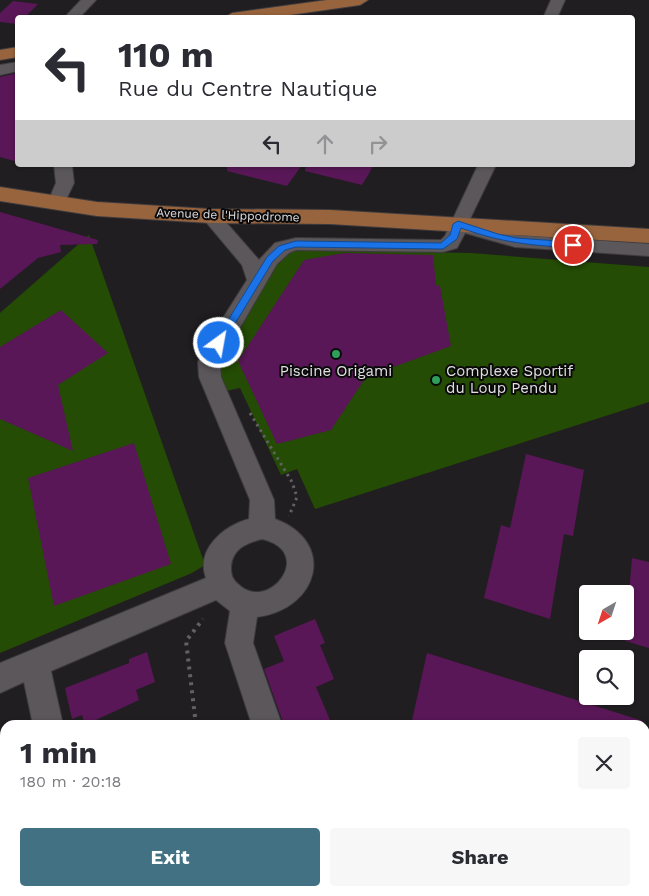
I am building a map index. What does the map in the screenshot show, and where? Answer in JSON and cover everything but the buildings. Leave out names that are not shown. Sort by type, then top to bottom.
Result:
[{"type":"main road","points":[[253,15],[360,0]]},
{"type":"main road","points":[[0,47],[15,45]]},
{"type":"main road","points":[[0,56],[15,53]]},
{"type":"main road","name":"Avenue de l'Hippodrome","points":[[0,194],[96,210],[210,216],[330,217],[456,229],[649,236]]},
{"type":"street","points":[[75,15],[89,0]]},
{"type":"street","points":[[551,15],[558,0]]},
{"type":"street","points":[[0,70],[15,67]]},
{"type":"street","points":[[56,204],[65,183],[63,167]]},
{"type":"street","points":[[272,530],[262,500],[210,377],[209,362],[215,348],[270,259],[282,248],[296,244],[443,246],[450,242],[486,167]]},
{"type":"street","points":[[210,216],[251,264],[257,281]]},
{"type":"street","name":"Avenue de l'Hippodrome","points":[[456,229],[516,241],[649,250]]},
{"type":"street","points":[[0,678],[35,663],[232,595],[261,605],[278,600],[290,590],[298,578],[300,566],[292,540],[272,530],[240,532],[227,541],[218,556],[216,569],[232,595],[239,643],[265,720]]},
{"type":"street","points":[[35,663],[47,720]]},
{"type":"path","points":[[248,409],[292,482],[297,497],[272,530]]},
{"type":"path","points":[[195,720],[186,641],[206,615],[232,595]]},
{"type":"green space","points":[[89,235],[205,565],[192,573],[0,653],[0,313]]},
{"type":"green space","name":"Complexe Sportif du Loup Pendu","points":[[294,250],[471,253],[649,267],[649,402],[315,509],[297,469],[281,475],[240,388],[226,391],[220,373],[222,359],[282,255]]},
{"type":"place","name":"Piscine Origami","points":[[336,354]]},
{"type":"place","name":"Complexe Sportif du Loup Pendu","points":[[436,380]]},
{"type":"route","points":[[219,343],[270,259],[282,248],[296,244],[443,246],[454,237],[458,224],[496,237],[516,241],[573,245]]}]
